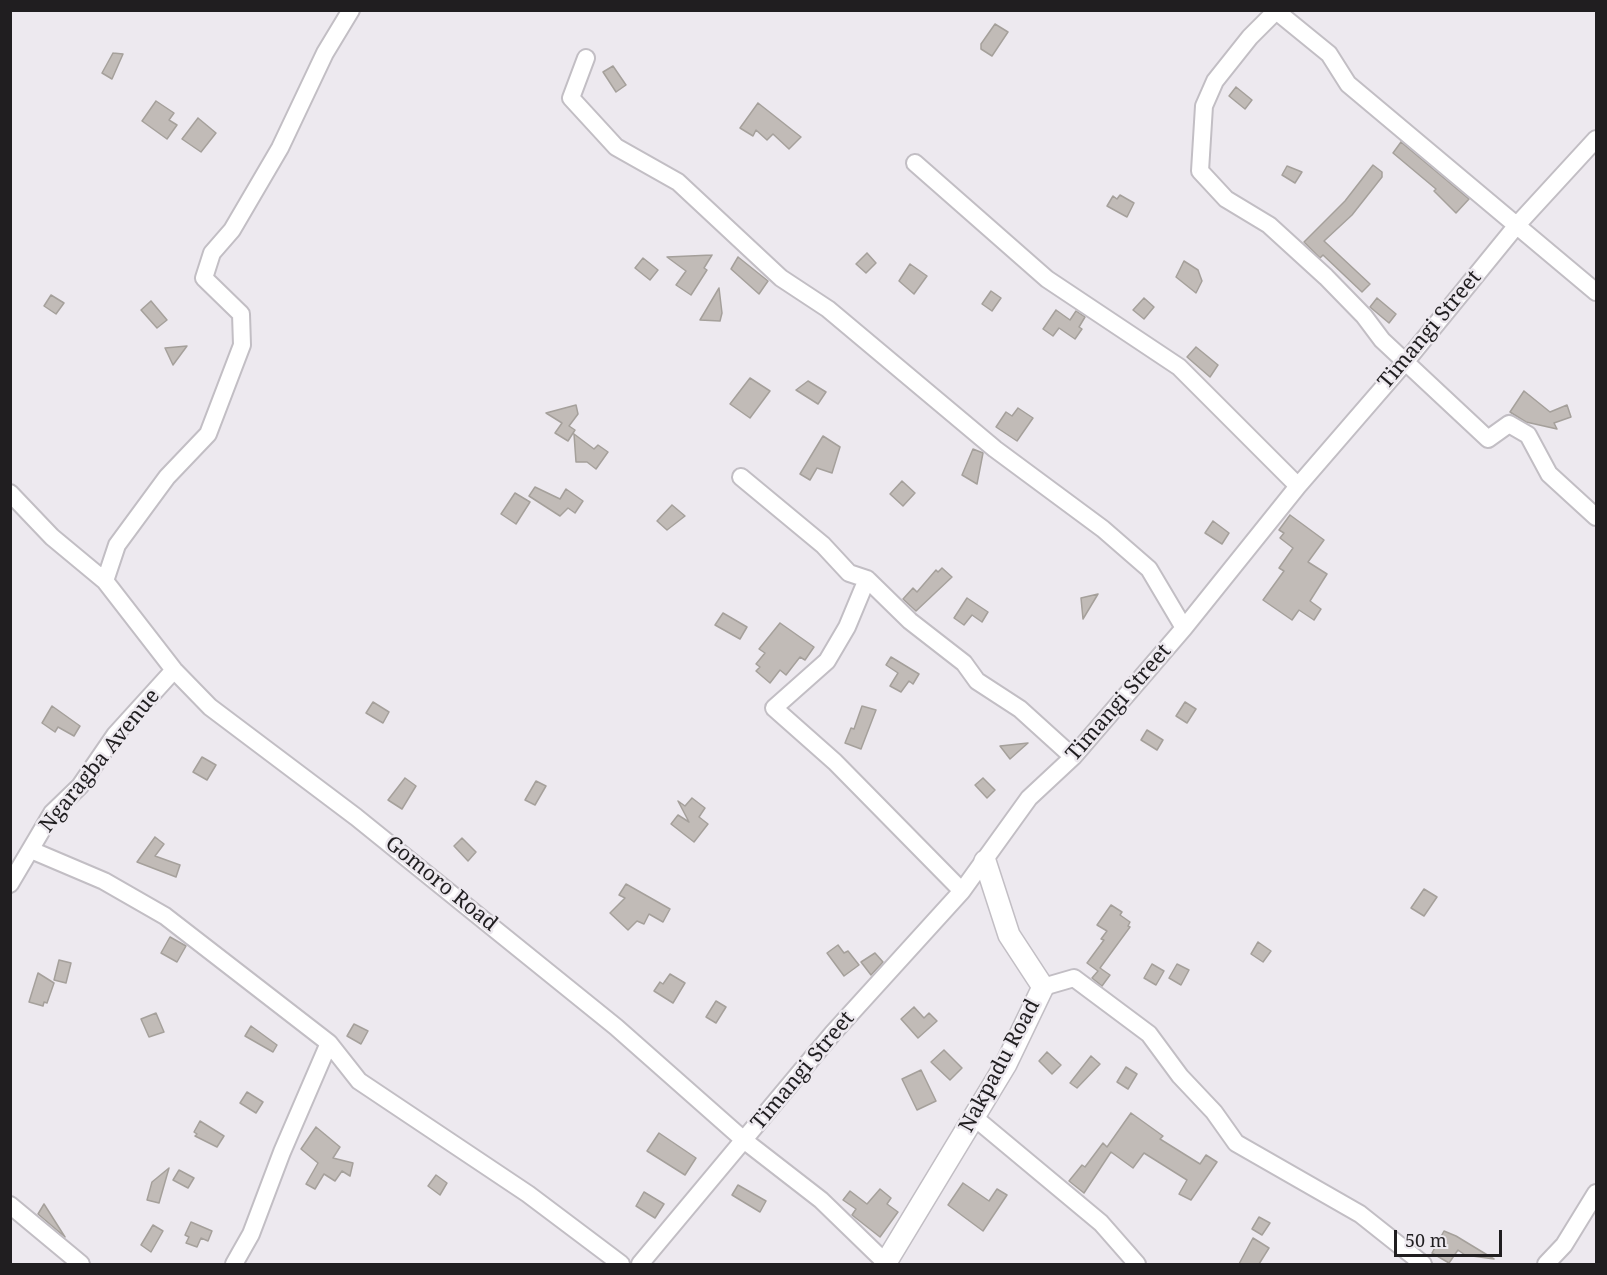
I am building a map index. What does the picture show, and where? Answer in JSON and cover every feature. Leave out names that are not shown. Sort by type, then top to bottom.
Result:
[{"type":"street","points":[[105,581],[117,544],[167,477],[208,434],[242,345],[241,314],[204,278],[212,253],[232,230],[280,148],[325,53],[351,10]]},
{"type":"street","points":[[1596,292],[1348,84],[1329,54],[1276,11],[1250,37],[1215,81],[1204,106],[1200,171],[1226,199],[1269,225],[1326,277],[1364,316],[1382,340],[1407,360],[1488,439],[1509,424],[1528,435],[1549,474],[1596,517]]},
{"type":"street","points":[[586,58],[571,98],[616,147],[678,182],[781,278],[828,309],[994,449],[1111,536],[1149,569],[1184,628]]},
{"type":"street","name":"Timangi Street","points":[[640,1264],[833,1033],[962,891],[986,861],[1024,804],[1073,757],[1184,628],[1298,486],[1407,360],[1517,225],[1596,139]]},
{"type":"street","points":[[915,163],[1047,279],[1179,367],[1298,486]]},
{"type":"street","points":[[741,477],[823,545],[849,573],[867,579],[910,621],[964,663],[977,681],[1020,709],[1073,757]]},
{"type":"street","name":"Gomoro Road","points":[[10,493],[52,537],[105,581],[174,670],[210,707],[365,824],[616,1027],[745,1141],[821,1200],[886,1264]]},
{"type":"street","points":[[867,579],[847,627],[827,661],[774,708],[836,762],[962,891]]},
{"type":"street","name":"Ngaragba Avenue","points":[[10,884],[52,813],[80,786],[115,735],[174,670]]},
{"type":"street","points":[[31,850],[104,881],[165,916],[329,1043],[359,1081],[528,1194],[621,1264]]},
{"type":"street","name":"Nakpadu Road","points":[[886,1264],[1006,1064],[1043,987],[1009,935],[986,861]]},
{"type":"street","points":[[1043,987],[1074,978],[1149,1034],[1180,1076],[1214,1112],[1236,1143],[1360,1214],[1423,1264]]},
{"type":"street","points":[[234,1264],[251,1234],[282,1152],[329,1043]]},
{"type":"street","points":[[975,1118],[1101,1223],[1137,1264]]},
{"type":"street","points":[[1546,1264],[1564,1245],[1596,1193]]},
{"type":"street","points":[[10,1205],[81,1264]]},
{"type":"building","points":[[995,24],[1008,32],[992,56],[981,49],[981,44]]},
{"type":"building","points":[[113,53],[123,54],[112,79],[102,73]]},
{"type":"building","points":[[613,66],[626,85],[616,92],[603,72]]},
{"type":"building","points":[[1236,87],[1252,100],[1245,109],[1229,96]]},
{"type":"building","points":[[156,101],[174,113],[169,120],[177,125],[167,139],[142,121]]},
{"type":"building","points":[[758,103],[801,137],[789,149],[773,134],[767,140],[756,130],[753,136],[740,128]]},
{"type":"building","points":[[198,118],[216,133],[201,152],[182,139]]},
{"type":"building","points":[[1401,142],[1469,199],[1456,213],[1434,191],[1436,189],[1393,153]]},
{"type":"building","points":[[1373,165],[1382,172],[1382,177],[1352,215],[1324,241],[1370,284],[1362,292],[1323,255],[1320,258],[1304,242],[1345,201]]},
{"type":"building","points":[[1287,166],[1302,172],[1295,183],[1282,175]]},
{"type":"building","points":[[1120,195],[1134,203],[1127,217],[1107,206],[1113,196],[1117,199]]},
{"type":"building","points":[[867,253],[876,263],[866,273],[856,264]]},
{"type":"building","points":[[712,255],[704,268],[707,270],[691,295],[676,285],[686,271],[667,257]]},
{"type":"building","points":[[738,257],[768,281],[759,294],[731,269]]},
{"type":"building","points":[[643,258],[658,270],[650,280],[635,268]]},
{"type":"building","points":[[1184,261],[1198,270],[1202,281],[1196,293],[1176,277]]},
{"type":"building","points":[[910,264],[927,276],[914,294],[899,281]]},
{"type":"building","points":[[719,288],[722,313],[720,321],[700,320]]},
{"type":"building","points":[[991,291],[1001,298],[992,311],[982,304]]},
{"type":"building","points":[[51,295],[64,303],[56,314],[44,306]]},
{"type":"building","points":[[1144,298],[1154,307],[1144,319],[1133,310]]},
{"type":"building","points":[[1377,298],[1396,314],[1389,323],[1370,307]]},
{"type":"building","points":[[151,301],[167,320],[157,328],[141,310]]},
{"type":"building","points":[[1056,310],[1070,320],[1076,311],[1085,317],[1079,327],[1082,329],[1075,339],[1059,328],[1053,336],[1043,329]]},
{"type":"building","points":[[187,346],[173,365],[165,348]]},
{"type":"building","points":[[1196,347],[1218,365],[1210,377],[1187,357]]},
{"type":"building","points":[[750,378],[770,391],[750,418],[730,404]]},
{"type":"building","points":[[808,381],[826,392],[818,404],[796,390]]},
{"type":"building","points":[[1524,391],[1550,412],[1567,405],[1571,417],[1554,423],[1557,429],[1526,422],[1510,412]]},
{"type":"building","points":[[576,405],[578,414],[569,426],[575,430],[568,441],[555,433],[562,423],[546,413]]},
{"type":"building","points":[[1018,408],[1033,418],[1017,441],[996,427],[1006,412],[1012,416]]},
{"type":"building","points":[[574,434],[594,449],[598,445],[608,452],[596,469],[587,462],[576,462]]},
{"type":"building","points":[[823,436],[840,447],[832,473],[817,468],[810,480],[800,474]]},
{"type":"building","points":[[973,449],[983,453],[977,484],[962,475]]},
{"type":"building","points":[[902,481],[915,493],[903,506],[890,494]]},
{"type":"building","points":[[535,487],[560,499],[566,489],[583,501],[575,513],[568,508],[560,516],[529,496]]},
{"type":"building","points":[[515,493],[530,502],[516,524],[501,514]]},
{"type":"building","points":[[672,505],[685,516],[667,530],[657,521]]},
{"type":"building","points":[[1290,515],[1324,540],[1308,562],[1327,574],[1310,601],[1321,609],[1314,620],[1299,610],[1292,620],[1263,600],[1284,571],[1279,568],[1293,548],[1280,538],[1284,533],[1279,530]]},
{"type":"building","points":[[1213,521],[1229,533],[1222,544],[1205,533]]},
{"type":"building","points":[[942,568],[952,577],[916,611],[903,599],[913,588],[917,592],[936,570],[938,572]]},
{"type":"building","points":[[1098,594],[1083,619],[1081,598]]},
{"type":"building","points":[[967,598],[988,612],[982,622],[972,615],[964,625],[954,618]]},
{"type":"building","points":[[723,613],[747,627],[740,639],[715,625]]},
{"type":"building","points":[[780,623],[814,647],[805,660],[800,657],[786,675],[780,670],[770,683],[756,671],[760,667],[756,664],[765,653],[759,649]]},
{"type":"building","points":[[891,657],[919,674],[913,684],[909,681],[901,692],[890,686],[898,673],[886,665]]},
{"type":"building","points":[[373,702],[389,712],[383,723],[366,713]]},
{"type":"building","points":[[1185,702],[1196,709],[1187,723],[1176,716]]},
{"type":"building","points":[[52,706],[80,726],[74,736],[58,727],[55,732],[42,723]]},
{"type":"building","points":[[862,706],[876,710],[861,749],[845,743],[851,728],[854,729]]},
{"type":"building","points":[[1147,730],[1163,740],[1157,750],[1141,740]]},
{"type":"building","points":[[1028,743],[1010,759],[1000,746]]},
{"type":"building","points":[[202,757],[216,765],[207,780],[193,772]]},
{"type":"building","points":[[405,778],[416,786],[402,809],[388,800]]},
{"type":"building","points":[[983,778],[995,790],[987,798],[975,785]]},
{"type":"building","points":[[536,781],[546,786],[535,805],[525,800]]},
{"type":"building","points":[[692,798],[705,808],[699,817],[708,824],[694,842],[671,824],[678,815],[689,822],[678,801],[685,806]]},
{"type":"building","points":[[155,837],[164,844],[155,856],[180,865],[176,877],[137,862]]},
{"type":"building","points":[[462,838],[476,852],[468,861],[454,846]]},
{"type":"building","points":[[626,884],[670,909],[663,922],[649,914],[644,924],[637,921],[628,930],[610,913],[625,898],[619,895]]},
{"type":"building","points":[[1424,889],[1437,897],[1424,916],[1411,908]]},
{"type":"building","points":[[1111,905],[1122,912],[1120,915],[1130,922],[1128,926],[1130,927],[1100,968],[1110,975],[1102,986],[1092,978],[1098,971],[1087,963],[1104,940],[1101,939],[1107,931],[1097,925]]},
{"type":"building","points":[[170,937],[186,946],[177,962],[161,953]]},
{"type":"building","points":[[1258,942],[1271,951],[1263,962],[1251,954]]},
{"type":"building","points":[[838,945],[844,953],[848,951],[859,965],[844,976],[827,953]]},
{"type":"building","points":[[875,953],[883,962],[871,975],[861,962]]},
{"type":"building","points":[[59,960],[71,963],[66,983],[54,980]]},
{"type":"building","points":[[1152,964],[1164,971],[1156,985],[1144,978]]},
{"type":"building","points":[[1177,964],[1189,970],[1181,985],[1169,978]]},
{"type":"building","points":[[38,973],[54,983],[47,1003],[44,1002],[43,1006],[29,1002]]},
{"type":"building","points":[[670,974],[685,983],[673,1003],[654,991]]},
{"type":"building","points":[[716,1001],[726,1007],[716,1023],[706,1017]]},
{"type":"building","points":[[914,1007],[924,1018],[929,1013],[937,1021],[918,1038],[901,1019]]},
{"type":"building","points":[[156,1013],[164,1032],[149,1037],[141,1019]]},
{"type":"building","points":[[354,1024],[368,1031],[361,1044],[347,1036]]},
{"type":"building","points":[[251,1026],[277,1045],[273,1052],[245,1036]]},
{"type":"building","points":[[944,1050],[962,1068],[950,1080],[931,1062]]},
{"type":"building","points":[[1047,1052],[1061,1065],[1052,1074],[1039,1061]]},
{"type":"building","points":[[1091,1056],[1100,1064],[1077,1088],[1070,1083]]},
{"type":"building","points":[[1126,1067],[1137,1074],[1128,1089],[1117,1082]]},
{"type":"building","points":[[921,1070],[936,1101],[917,1110],[902,1079]]},
{"type":"building","points":[[247,1092],[263,1102],[256,1113],[240,1103]]},
{"type":"building","points":[[1131,1113],[1163,1136],[1160,1139],[1200,1164],[1206,1155],[1217,1162],[1191,1200],[1179,1194],[1187,1180],[1144,1153],[1133,1168],[1111,1152],[1084,1193],[1069,1181],[1082,1165],[1085,1167],[1103,1143],[1107,1147]]},
{"type":"building","points":[[200,1121],[224,1136],[217,1147],[195,1136],[197,1134],[194,1132]]},
{"type":"building","points":[[316,1127],[340,1147],[333,1158],[353,1163],[350,1176],[342,1171],[335,1181],[324,1174],[315,1189],[306,1184],[318,1163],[301,1149]]},
{"type":"building","points":[[659,1133],[696,1158],[685,1175],[647,1151]]},
{"type":"building","points":[[169,1168],[159,1203],[147,1200],[152,1182]]},
{"type":"building","points":[[179,1170],[194,1178],[188,1188],[173,1180]]},
{"type":"building","points":[[436,1175],[447,1183],[440,1195],[428,1186]]},
{"type":"building","points":[[963,1183],[989,1201],[997,1189],[1007,1195],[983,1231],[948,1205]]},
{"type":"building","points":[[738,1185],[766,1201],[760,1212],[732,1195]]},
{"type":"building","points":[[880,1189],[891,1198],[887,1204],[898,1212],[880,1237],[852,1215],[856,1209],[843,1200],[850,1191],[867,1204]]},
{"type":"building","points":[[644,1192],[664,1204],[655,1218],[636,1206]]},
{"type":"building","points":[[44,1204],[65,1237],[38,1214]]},
{"type":"building","points":[[1259,1217],[1270,1223],[1262,1235],[1252,1229]]},
{"type":"building","points":[[191,1222],[212,1231],[208,1241],[201,1238],[197,1247],[186,1243],[189,1237],[185,1235]]},
{"type":"building","points":[[153,1225],[163,1231],[151,1252],[141,1245]]},
{"type":"building","points":[[1444,1231],[1494,1259],[1465,1255],[1458,1250],[1449,1263],[1432,1253]]},
{"type":"building","points":[[1253,1238],[1269,1248],[1259,1264],[1239,1264]]}]
